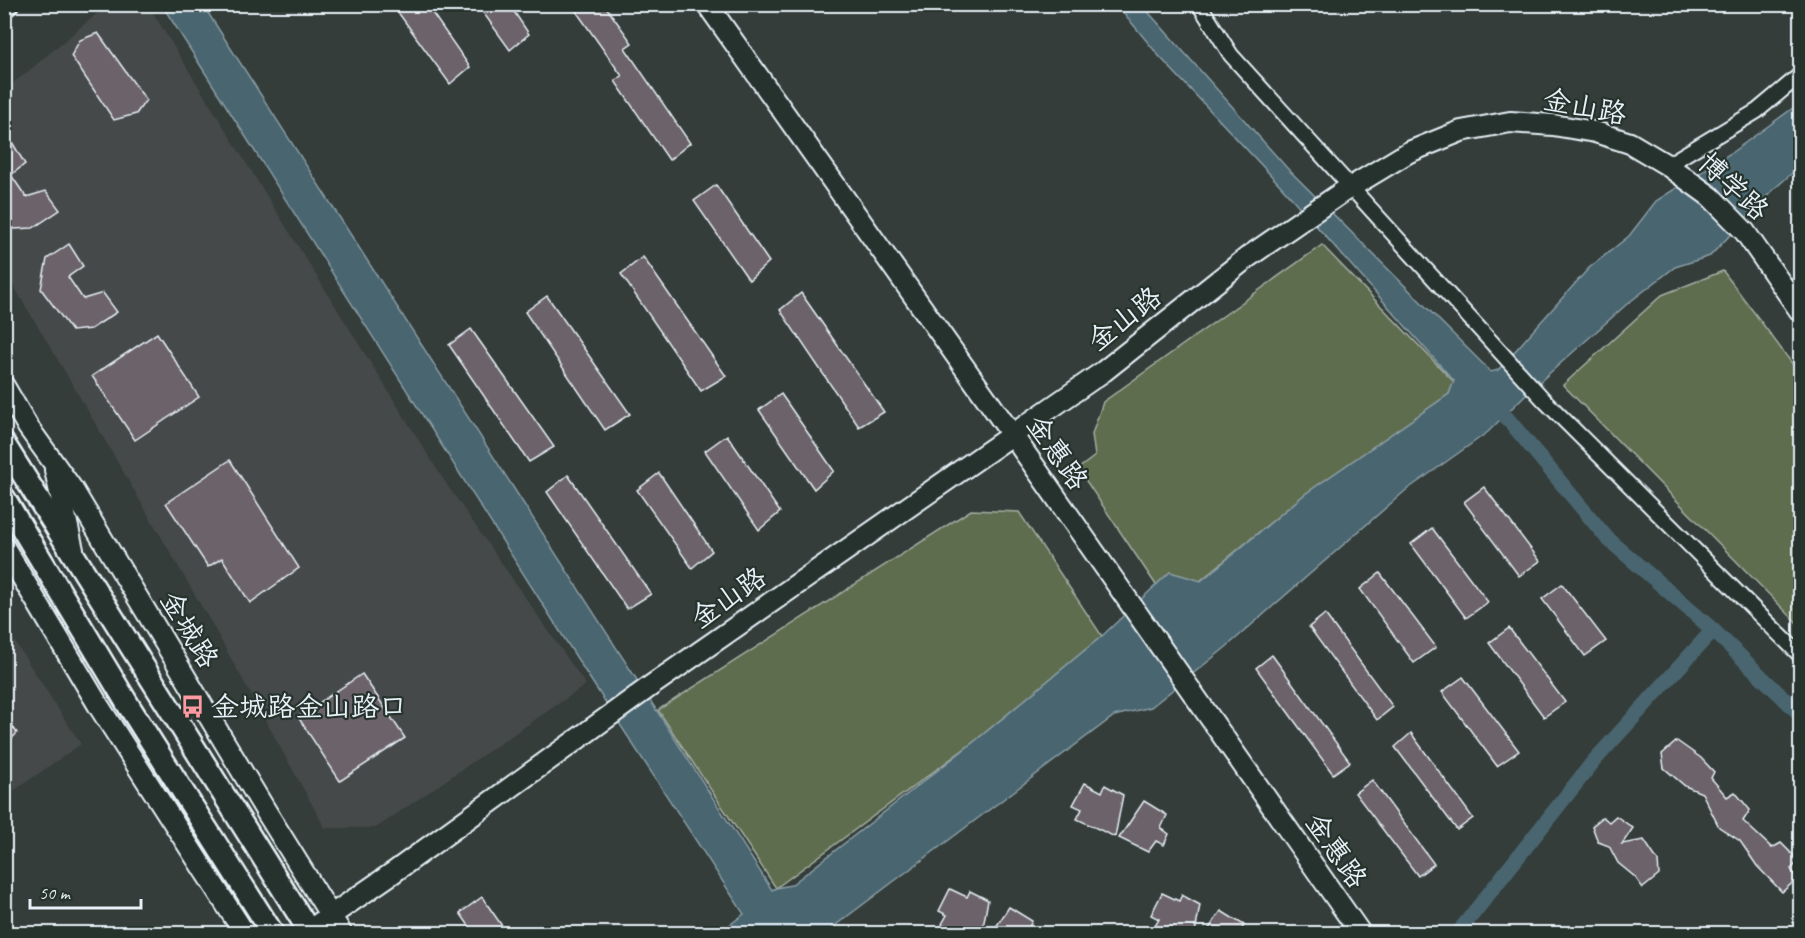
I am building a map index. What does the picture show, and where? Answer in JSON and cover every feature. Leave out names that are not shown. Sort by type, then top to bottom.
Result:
[{"type":"main road","name":"金惠路","points":[[707,4],[1361,933]]},
{"type":"main road","name":"金山路","points":[[331,915],[652,685],[1104,371],[1248,257],[1346,190],[1409,152],[1461,131],[1510,122],[1553,125],[1595,132],[1630,143],[1673,169]]},
{"type":"main road","name":"博学路","points":[[1673,169],[1711,197],[1745,232],[1800,310]]},
{"type":"main road","name":"金城路","points":[[4,386],[28,427],[74,490],[267,813],[342,933]]},
{"type":"main road","name":"金城路","points":[[4,444],[308,932]]},
{"type":"main road","points":[[54,462],[74,556]]},
{"type":"main road","points":[[4,498],[130,708],[273,933]]},
{"type":"main road","points":[[4,547],[100,708],[245,933]]},
{"type":"main road","points":[[63,596],[100,708]]},
{"type":"main road","points":[[308,932],[331,915]]},
{"type":"street","points":[[1199,4],[1231,55],[1346,190],[1491,340],[1544,400],[1800,655]]},
{"type":"street","points":[[1673,169],[1757,111],[1800,75]]},
{"type":"shaded area","points":[[107,5],[148,5],[443,479],[586,685],[376,828],[325,828],[213,626],[5,272],[5,89]]},
{"type":"shaded area","points":[[4,625],[81,744],[5,797],[4,797]]},
{"type":"green space","points":[[1322,245],[1454,382],[1449,394],[1305,494],[1200,581],[1170,572],[1156,585],[1078,469],[1095,456],[1092,434],[1103,402]]},
{"type":"green space","points":[[1723,271],[1800,374],[1800,626],[1563,385],[1662,295]]},
{"type":"green space","points":[[971,510],[1019,512],[1102,636],[975,741],[776,888],[658,710]]},
{"type":"water","points":[[162,5],[203,5],[772,890],[791,885],[975,741],[1102,636],[1170,572],[1201,581],[1305,494],[1449,394],[1454,381],[1280,185],[1159,56],[1117,5],[1142,5],[1287,168],[1491,372],[1498,370],[1589,268],[1629,236],[1656,201],[1731,153],[1800,103],[1800,166],[1773,190],[1710,256],[1675,267],[1627,304],[1525,395],[1488,432],[1405,491],[1225,648],[1151,707],[1114,716],[825,933],[719,933],[744,914],[587,674]]},
{"type":"building","points":[[392,4],[426,4],[470,67],[450,84]]},
{"type":"building","points":[[477,4],[509,4],[529,34],[510,50]]},
{"type":"building","points":[[571,4],[604,4],[632,43],[625,48],[690,143],[669,160],[615,81],[622,76]]},
{"type":"building","points":[[98,33],[146,100],[136,114],[114,120],[71,56],[80,40]]},
{"type":"building","points":[[12,142],[25,164],[11,175],[26,197],[46,191],[60,210],[33,228],[14,229],[4,216],[4,147]]},
{"type":"building","points":[[716,185],[769,262],[749,280],[694,201]]},
{"type":"building","points":[[69,244],[83,266],[68,277],[83,299],[103,293],[117,312],[91,329],[72,331],[41,289],[47,259]]},
{"type":"building","points":[[643,257],[726,376],[701,391],[621,274]]},
{"type":"building","points":[[801,293],[884,412],[859,427],[780,310]]},
{"type":"building","points":[[547,296],[630,414],[605,430],[525,312]]},
{"type":"building","points":[[471,329],[554,447],[529,462],[449,345]]},
{"type":"building","points":[[157,333],[199,397],[135,440],[92,376]]},
{"type":"building","points":[[781,394],[834,471],[814,489],[759,410]]},
{"type":"building","points":[[727,435],[780,512],[759,530],[705,451]]},
{"type":"building","points":[[230,460],[299,568],[250,603],[222,558],[208,567],[166,503]]},
{"type":"building","points":[[659,473],[712,551],[692,568],[637,490]]},
{"type":"building","points":[[568,475],[651,594],[627,609],[547,492]]},
{"type":"building","points":[[1484,487],[1540,561],[1519,576],[1464,502]]},
{"type":"building","points":[[1432,528],[1488,602],[1466,618],[1411,544]]},
{"type":"building","points":[[1380,573],[1436,647],[1414,663],[1360,589]]},
{"type":"building","points":[[1562,584],[1606,641],[1585,656],[1542,599]]},
{"type":"building","points":[[1325,614],[1393,707],[1377,720],[1309,627]]},
{"type":"building","points":[[1509,628],[1565,702],[1544,717],[1489,643]]},
{"type":"building","points":[[1272,655],[1350,762],[1333,774],[1256,668]]},
{"type":"building","points":[[362,674],[405,738],[340,781],[298,717]]},
{"type":"building","points":[[1463,677],[1519,751],[1497,766],[1442,692]]},
{"type":"building","points":[[4,714],[17,733],[4,747]]},
{"type":"building","points":[[1411,733],[1473,818],[1457,830],[1395,747]]},
{"type":"building","points":[[1677,741],[1701,758],[1714,772],[1711,778],[1727,797],[1735,792],[1750,810],[1743,821],[1772,848],[1781,843],[1799,861],[1791,869],[1797,879],[1782,892],[1757,866],[1740,841],[1719,827],[1702,793],[1685,786],[1664,768],[1662,754]]},
{"type":"building","points":[[1372,780],[1434,864],[1418,876],[1355,793]]},
{"type":"building","points":[[1085,783],[1102,792],[1105,785],[1123,795],[1115,837],[1077,819],[1082,809],[1073,805]]},
{"type":"building","points":[[1144,801],[1167,815],[1161,828],[1169,834],[1164,845],[1156,841],[1148,852],[1119,838]]},
{"type":"building","points":[[1616,816],[1633,828],[1622,844],[1644,840],[1658,861],[1659,875],[1643,888],[1635,877],[1618,863],[1609,846],[1598,842],[1592,826],[1603,817],[1609,822]]},
{"type":"building","points":[[950,889],[967,897],[970,891],[988,900],[982,933],[960,933],[942,924],[947,915],[939,911]]},
{"type":"building","points":[[1162,893],[1179,901],[1182,895],[1200,905],[1195,933],[1164,933],[1154,928],[1159,919],[1151,915]]},
{"type":"building","points":[[482,897],[507,933],[474,933],[460,913]]},
{"type":"building","points":[[1009,907],[1032,921],[1026,933],[992,933]]},
{"type":"building","points":[[1221,911],[1244,925],[1240,933],[1206,933]]},
{"type":"waterway","points":[[1492,400],[1607,538],[1713,630],[1800,714]]},
{"type":"waterway","points":[[1457,934],[1593,762],[1713,630]]},
{"type":"place","name":"金城路金山路口","points":[[193,706]]}]
